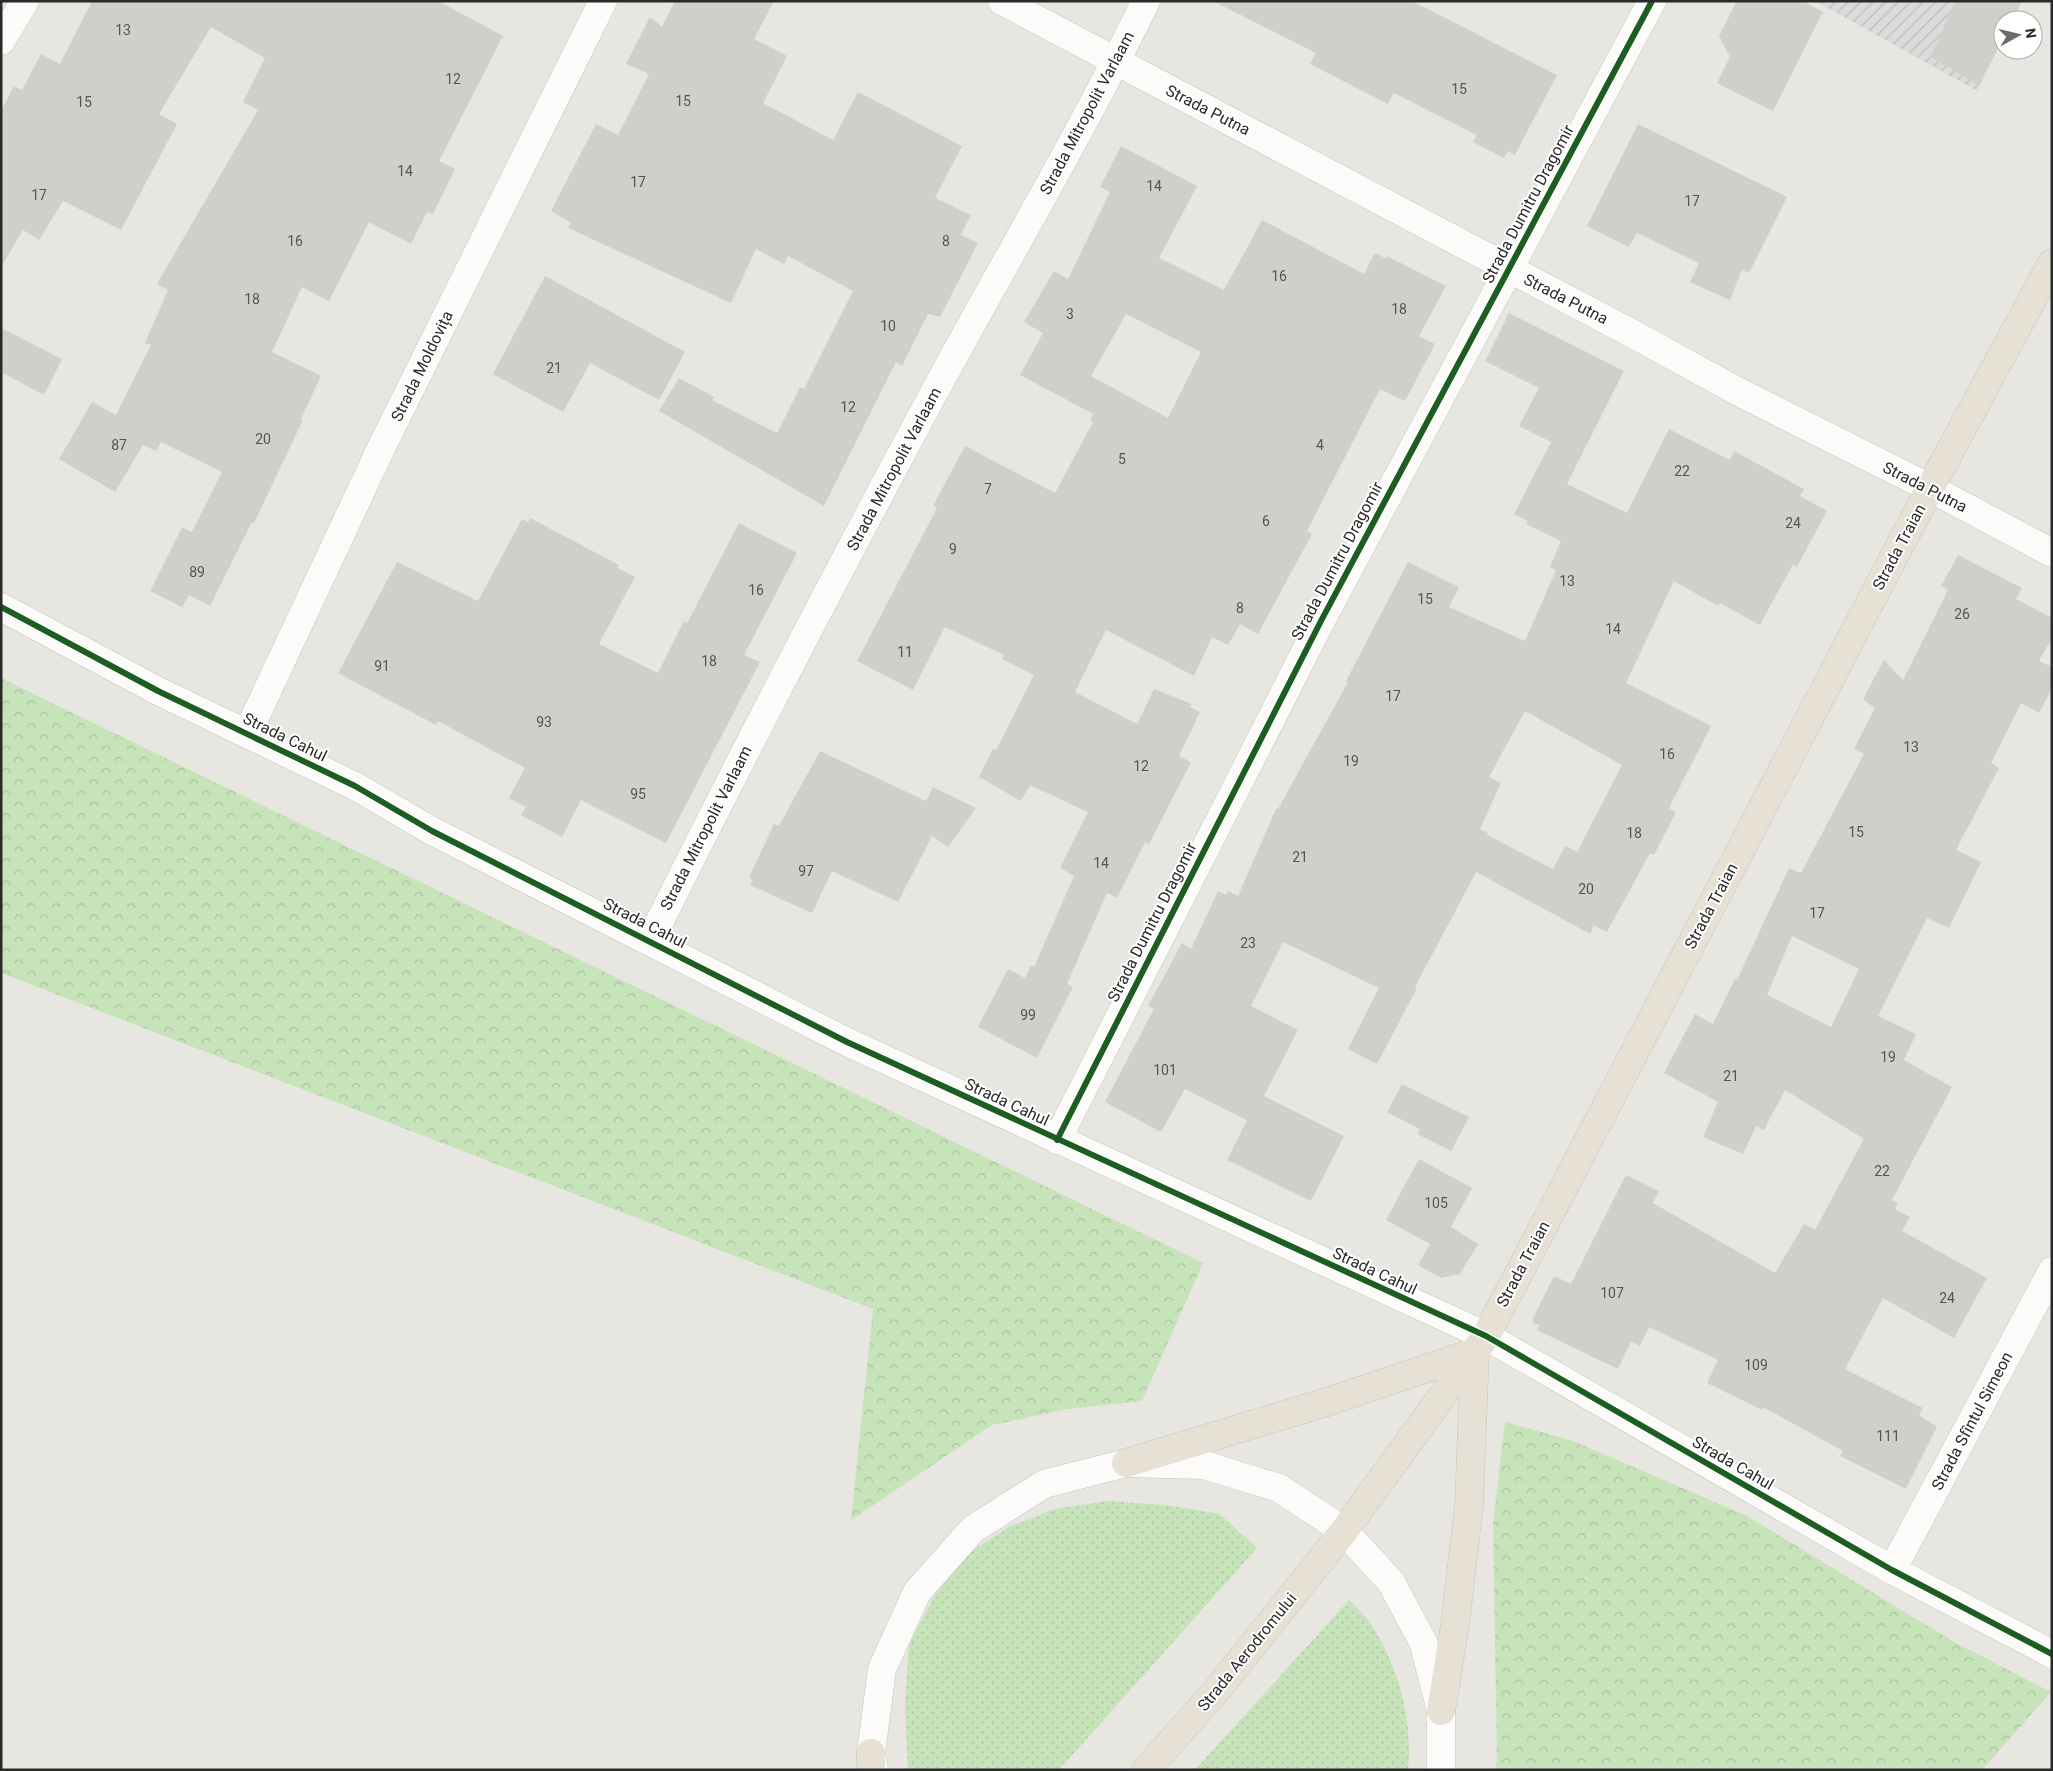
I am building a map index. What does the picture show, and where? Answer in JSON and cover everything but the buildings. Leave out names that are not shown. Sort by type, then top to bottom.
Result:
[{"type":"highway","name":"Strada Trаian","points":[[1344,1531],[1480,1344],[1930,488],[2052,263]]},
{"type":"highway","points":[[1126,1463],[1327,1402],[1480,1344],[1469,1505],[1455,1625],[1441,1712]]},
{"type":"highway","name":"Strada Aerodromului","points":[[1146,1770],[1216,1691],[1344,1531]]},
{"type":"street","points":[[1,41],[25,1]]},
{"type":"street","name":"Strada Moldovița","points":[[247,734],[383,444],[604,1]]},
{"type":"street","name":"Strada Putna","points":[[1002,1],[1633,334],[1737,391],[1930,488],[2052,553]]},
{"type":"street","name":"Strada Mitropolit Varlaam","points":[[650,941],[753,734],[925,409],[1116,62],[1146,1]]},
{"type":"street","name":"Strada Dumitru Dragomir","points":[[1057,1140],[1322,619],[1652,1]]},
{"type":"street","name":"Strada Cahul","points":[[1,607],[158,691],[355,786],[432,831],[847,1042],[1057,1140],[1480,1344],[1892,1570],[2052,1654]]},
{"type":"street","name":"Strada Sfîntul Simeon","points":[[1892,1570],[2052,1271]]},
{"type":"street","points":[[872,1764],[882,1669],[917,1592],[973,1529],[1044,1484],[1126,1463],[1204,1465],[1278,1488],[1344,1531],[1391,1582],[1424,1644],[1441,1712],[1442,1770]]},
{"type":"shaded area","points":[[1815,1],[2021,1],[2017,10],[1993,10],[1993,58],[1977,91]]},
{"type":"green space","points":[[1,678],[1203,1263],[1142,1401],[1068,1409],[992,1425],[851,1520],[873,1309],[1,973]]},
{"type":"green space","points":[[1505,1422],[1573,1441],[1747,1516],[1954,1642],[2051,1692],[1982,1770],[1495,1770],[1497,1759],[1493,1524]]},
{"type":"green space","points":[[1107,1501],[1165,1505],[1220,1514],[1257,1548],[1059,1770],[908,1770],[905,1706],[909,1645],[940,1585],[963,1557],[1009,1527],[1055,1509]]},
{"type":"green space","points":[[1349,1600],[1372,1626],[1382,1642],[1397,1677],[1406,1713],[1409,1751],[1408,1770],[1195,1770]]},
{"type":"cycle path","points":[[1057,1140],[1322,619],[1652,1]]},
{"type":"cycle path","points":[[1,607],[158,691],[355,786],[432,831],[847,1042],[1486,1336],[1892,1570],[2052,1654]]}]
